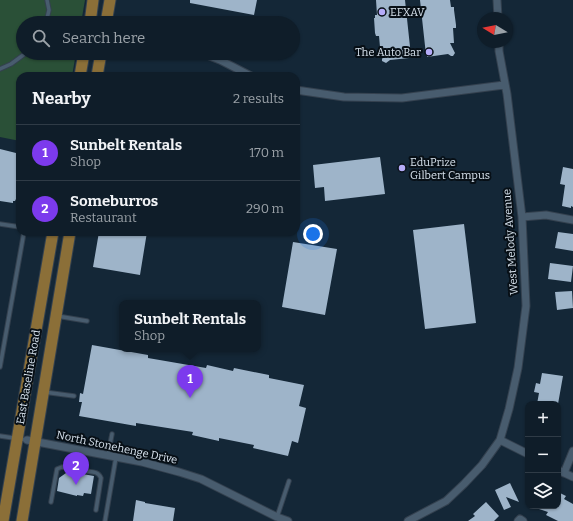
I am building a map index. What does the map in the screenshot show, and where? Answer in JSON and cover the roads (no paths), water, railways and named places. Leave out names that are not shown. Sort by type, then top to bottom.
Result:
[{"type":"main road","points":[[91,16],[93,0]]},
{"type":"main road","points":[[107,16],[110,0]]},
{"type":"main road","points":[[81,72],[83,60]]},
{"type":"main road","points":[[98,72],[100,60]]},
{"type":"main road","name":"East Baseline Road","points":[[22,521],[26,440],[52,236]]},
{"type":"main road","name":"East Baseline Road","points":[[3,521],[7,497],[43,392],[69,236]]},
{"type":"main road","points":[[7,497],[11,521]]},
{"type":"street","points":[[497,0],[498,12]]},
{"type":"street","name":"West Melody Avenue","points":[[500,48],[504,85],[507,94],[522,217],[526,306],[518,368],[509,409],[500,440]]},
{"type":"street","points":[[220,60],[243,72]]},
{"type":"street","points":[[300,91],[344,97],[402,98],[504,85]]},
{"type":"street","points":[[522,217],[546,215],[573,220]]},
{"type":"street","name":"North Stonehenge Drive","points":[[26,440],[157,465],[201,479],[288,521]]},
{"type":"street","points":[[408,521],[446,501],[482,465],[500,440],[525,452]]},
{"type":"street","points":[[573,450],[561,471],[573,478]]},
{"type":"street","points":[[518,521],[523,521]]},
{"type":"lane","points":[[47,0],[49,10],[48,16]]},
{"type":"lane","points":[[0,69],[16,60]]},
{"type":"lane","points":[[0,224],[16,226]]},
{"type":"lane","points":[[0,367],[23,236]]},
{"type":"lane","points":[[56,316],[87,321]]},
{"type":"lane","points":[[43,392],[74,396]]},
{"type":"lane","points":[[108,455],[112,434]]},
{"type":"lane","points":[[0,436],[26,440]]},
{"type":"lane","points":[[105,521],[116,457]]},
{"type":"lane","points":[[51,502],[57,469],[62,467],[97,472],[101,478],[96,510]]},
{"type":"lane","points":[[277,517],[289,481]]},
{"type":"place","name":"EFXAV","points":[[382,12]]},
{"type":"place","name":"The Auto Bar","points":[[429,52]]},
{"type":"place","name":"EduPrize Gilbert Campus","points":[[402,168]]},
{"type":"place","name":"Sunbelt Rentals","points":[[190,398]]},
{"type":"place","name":"Someburros","points":[[76,485]]}]
